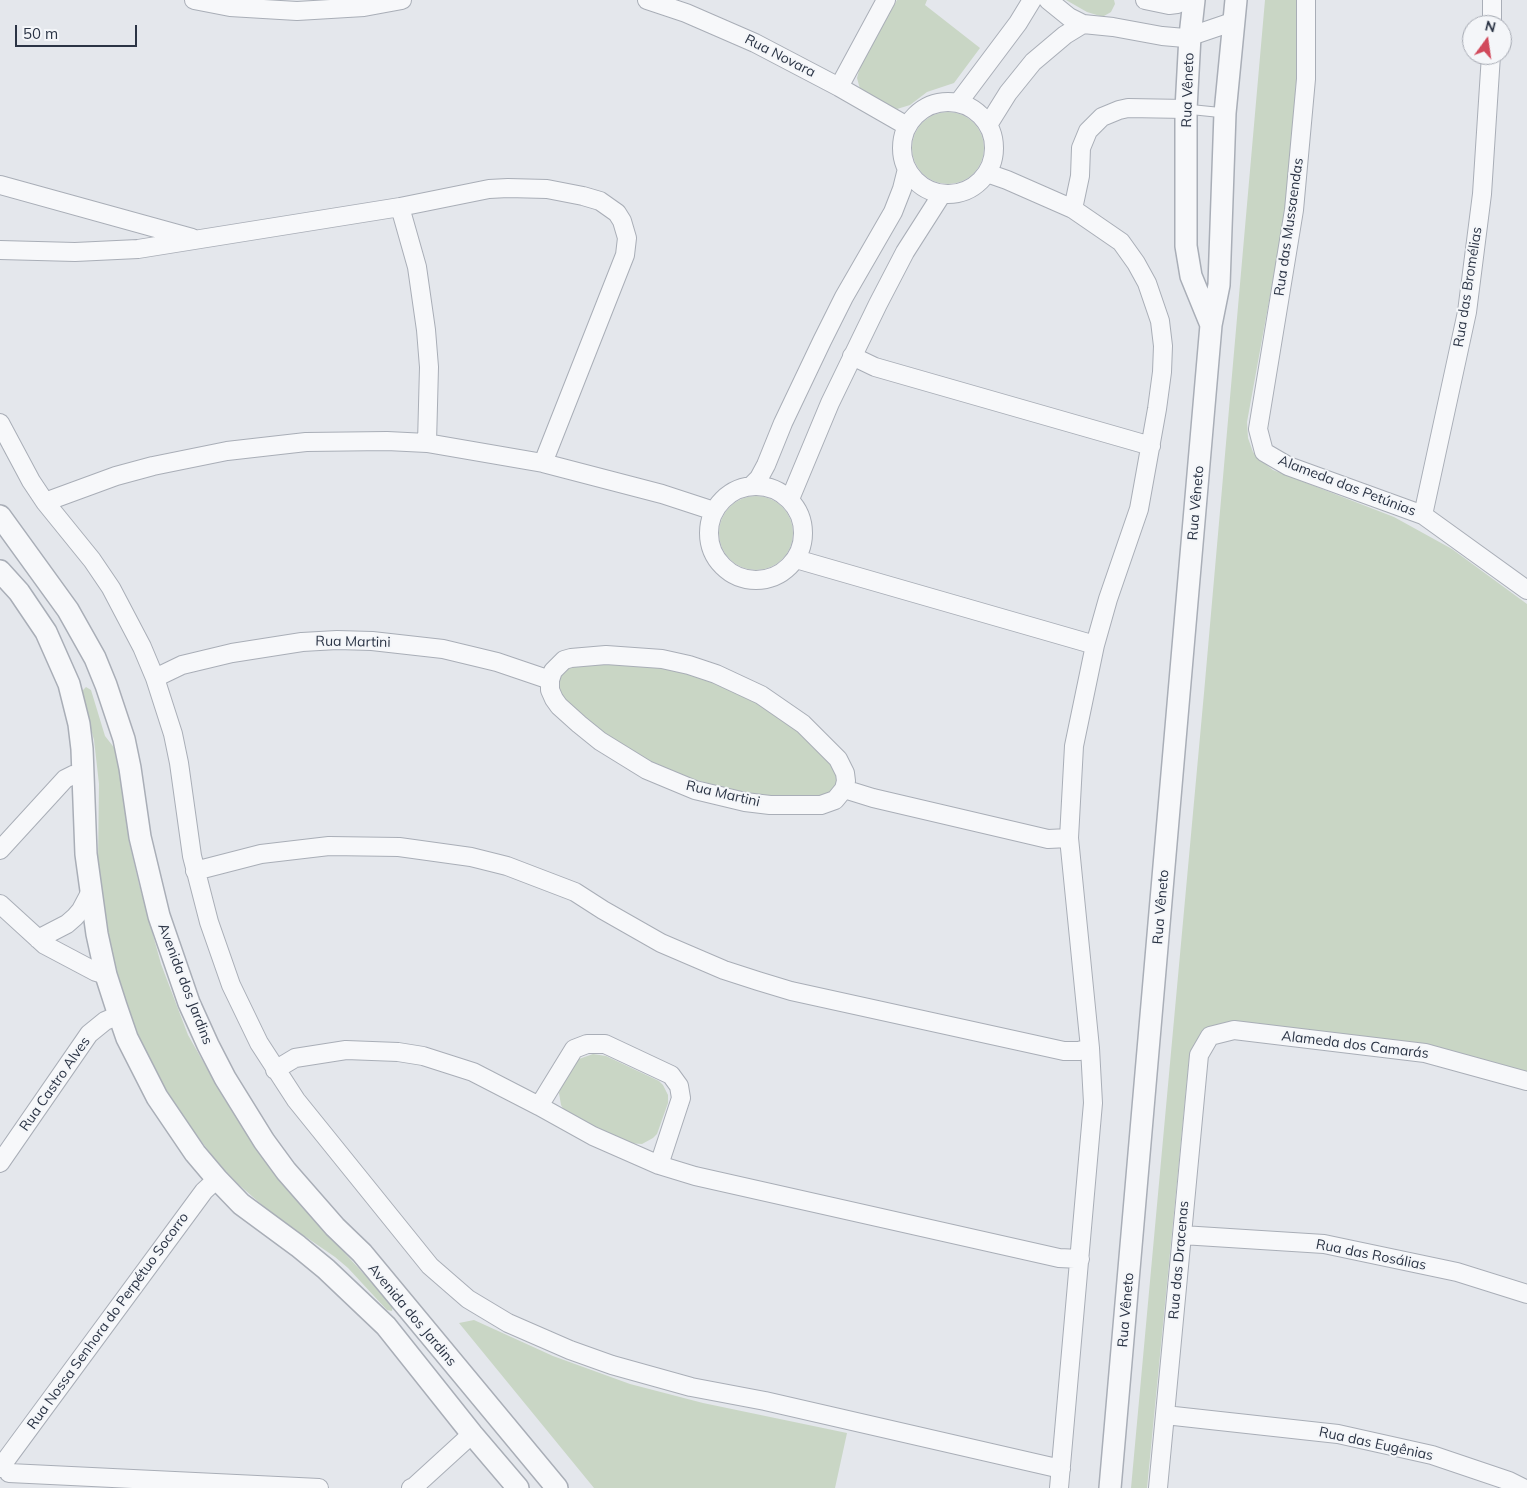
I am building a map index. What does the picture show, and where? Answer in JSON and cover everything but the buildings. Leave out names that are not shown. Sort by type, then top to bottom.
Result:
[{"type":"street","points":[[194,0],[247,8],[297,11],[364,7],[402,0]]},
{"type":"street","name":"Rua Novara","points":[[647,0],[724,28],[840,87],[907,126]]},
{"type":"street","points":[[840,87],[886,0]]},
{"type":"street","points":[[958,103],[1018,23],[1032,0]]},
{"type":"street","points":[[1048,0],[1069,17],[1083,24],[1113,27],[1162,36],[1185,38],[1235,21]]},
{"type":"street","points":[[1145,0],[1169,5],[1186,0]]},
{"type":"street","name":"Rua Vêneto","points":[[1194,0],[1186,109],[1187,255],[1191,276],[1211,325]]},
{"type":"street","name":"Rua Vêneto","points":[[1110,1488],[1211,325],[1220,285],[1226,113],[1236,0]]},
{"type":"street","name":"Rua das Mussaendas","points":[[1264,452],[1258,429],[1294,210],[1306,79],[1306,0]]},
{"type":"street","points":[[1492,0],[1492,15]]},
{"type":"street","points":[[988,125],[1008,93],[1034,62],[1049,48],[1083,24]]},
{"type":"street","name":"Rua das Bromélias","points":[[1423,516],[1467,312],[1482,194],[1491,65]]},
{"type":"street","points":[[943,102],[958,103],[970,107],[988,125],[993,138],[992,162],[987,173],[968,190],[955,194],[942,194],[928,189],[916,181],[907,169],[902,155],[902,140],[907,126],[916,114],[928,106],[943,102]]},
{"type":"street","points":[[1073,209],[1080,176],[1081,148],[1088,131],[1094,124],[1102,117],[1128,108],[1186,109]]},
{"type":"street","points":[[751,486],[759,478],[766,465],[794,398],[844,297],[893,212],[907,169]]},
{"type":"street","points":[[987,173],[1073,209],[1121,242],[1142,273],[1160,321],[1163,346],[1162,372],[1139,509],[1111,590],[1095,645],[1074,746],[1069,838],[1090,1048],[1093,1103],[1059,1488]]},
{"type":"street","points":[[0,185],[198,240]]},
{"type":"street","points":[[0,250],[67,252],[138,249],[400,207],[489,189],[528,188],[566,192],[600,201],[609,206],[622,221],[627,238],[625,255],[543,463]]},
{"type":"street","points":[[790,499],[823,419],[852,356],[906,252],[942,194]]},
{"type":"street","points":[[400,207],[416,267],[426,330],[429,367],[427,443]]},
{"type":"street","points":[[1187,255],[1221,251]]},
{"type":"street","points":[[852,356],[875,367],[1151,446]]},
{"type":"street","points":[[0,423],[18,459],[45,502],[92,560],[111,588],[135,632],[155,678],[173,734],[196,870],[209,922],[228,977],[259,1042],[275,1070],[296,1100],[430,1266],[468,1298],[508,1323],[570,1350],[654,1378],[775,1403],[1061,1469]]},
{"type":"street","points":[[45,502],[80,488],[134,471],[226,451],[306,442],[378,440],[427,443],[543,463],[662,494],[714,510]]},
{"type":"street","name":"Alameda das Petúnias","points":[[1264,452],[1288,466],[1423,516],[1527,590]]},
{"type":"street","points":[[751,486],[766,487],[779,491],[790,499],[798,510],[803,523],[804,535],[802,548],[788,569],[764,580],[750,580],[735,576],[723,567],[714,555],[711,547],[709,525],[714,510],[723,498],[736,490],[751,486]]},
{"type":"street","name":"Avenida dos Jardins","points":[[0,516],[68,610],[100,671],[124,739],[140,837],[159,916],[173,960],[208,1045],[243,1110],[286,1171],[335,1227],[362,1253],[409,1312],[557,1488]]},
{"type":"street","points":[[796,559],[1095,645]]},
{"type":"street","name":"Avenida dos Jardins","points":[[0,571],[19,592],[42,625],[57,653],[69,684],[79,724],[82,749],[86,854],[90,893],[106,975],[134,1053],[157,1097],[175,1126],[241,1204],[326,1269],[386,1326],[472,1434],[518,1488]]},
{"type":"street","name":"Rua Martini","points":[[155,678],[182,665],[232,653],[293,643],[337,640],[381,641],[443,649],[497,662],[550,680],[550,690],[554,699],[579,724],[623,756],[671,781],[745,802],[787,805],[821,805],[840,795],[844,789]]},
{"type":"street","points":[[550,680],[553,671],[564,660],[606,655],[662,659],[716,674],[761,695],[803,724],[843,765],[846,781],[844,789],[873,798],[1048,839],[1069,838]]},
{"type":"street","points":[[69,684],[100,671]]},
{"type":"street","points":[[0,850],[65,779],[73,775],[83,774]]},
{"type":"street","points":[[196,870],[260,854],[330,846],[399,847],[471,857],[515,869],[575,892],[661,943],[692,957],[758,981],[1064,1051],[1079,1051],[1090,1048]]},
{"type":"street","points":[[38,939],[75,917],[90,893]]},
{"type":"street","points":[[0,904],[45,945],[106,975]]},
{"type":"street","name":"Rua Castro Alves","points":[[0,1163],[88,1034],[105,1021],[119,1015]]},
{"type":"street","name":"Alameda dos Camarás","points":[[1210,1036],[1234,1030],[1425,1053],[1527,1081]]},
{"type":"street","name":"Rua das Dracenas","points":[[1158,1488],[1199,1055],[1210,1036]]},
{"type":"street","points":[[539,1106],[574,1050],[587,1044],[605,1044],[671,1075],[679,1086],[681,1098],[659,1164]]},
{"type":"street","points":[[275,1070],[295,1058],[320,1053],[354,1050],[398,1052],[423,1056],[473,1072],[593,1136],[659,1164],[731,1186],[1059,1258],[1080,1259]]},
{"type":"street","name":"Rua Nossa Senhora do Perpétuo Socorro","points":[[3,1468],[204,1191],[218,1179]]},
{"type":"street","name":"Rua das Rosálias","points":[[1182,1234],[1324,1244],[1457,1272],[1527,1294]]},
{"type":"street","points":[[386,1326],[409,1312]]},
{"type":"street","name":"Rua das Eugênias","points":[[1165,1415],[1338,1434],[1432,1455],[1509,1481],[1523,1488]]},
{"type":"street","points":[[411,1488],[472,1434]]},
{"type":"street","points":[[3,1468],[20,1488]]},
{"type":"street","points":[[3,1468],[319,1488]]},
{"type":"lane","points":[[1186,109],[1226,113]]},
{"type":"green space","points":[[897,0],[927,0],[925,5],[980,48],[954,83],[927,92],[910,105],[897,109],[890,108],[860,89],[857,78],[860,67]]},
{"type":"green space","points":[[1066,0],[1114,0],[1115,4],[1111,12],[1100,16],[1087,12]]},
{"type":"green space","points":[[1265,0],[1296,0],[1296,83],[1285,213],[1247,422],[1248,438],[1253,452],[1273,470],[1394,517],[1452,549],[1527,604],[1527,1076],[1429,1050],[1200,1036],[1191,1051],[1189,1059],[1147,1488],[1131,1488],[1204,693]]},
{"type":"green space","points":[[955,112],[974,122],[982,134],[984,148],[982,162],[974,174],[962,182],[941,184],[922,174],[914,162],[912,141],[922,122],[934,114]]},
{"type":"green space","points":[[749,496],[763,496],[777,502],[787,512],[793,526],[793,540],[787,554],[777,564],[763,570],[749,570],[735,564],[725,554],[719,540],[719,526],[725,512],[735,502]]},
{"type":"green space","points":[[606,663],[660,667],[687,673],[713,682],[757,703],[797,730],[832,764],[837,774],[836,785],[829,793],[820,796],[771,796],[722,788],[675,773],[650,762],[606,734],[585,718],[561,695],[559,682],[561,675],[568,668]]},
{"type":"green space","points":[[86,687],[91,690],[105,736],[116,750],[129,841],[139,884],[161,964],[188,1035],[225,1100],[270,1166],[321,1227],[393,1306],[392,1311],[387,1310],[348,1268],[335,1257],[284,1224],[238,1184],[217,1162],[180,1113],[149,1061],[135,1030],[113,964],[100,896],[98,861],[99,784],[94,740],[81,692]]},
{"type":"green space","points":[[593,1054],[606,1056],[659,1081],[663,1085],[668,1095],[668,1103],[657,1134],[653,1138],[642,1144],[627,1143],[568,1115],[564,1110],[559,1093],[563,1081],[579,1059]]},
{"type":"green space","points":[[474,1320],[553,1356],[630,1384],[703,1403],[847,1433],[835,1488],[594,1488],[459,1323]]}]
